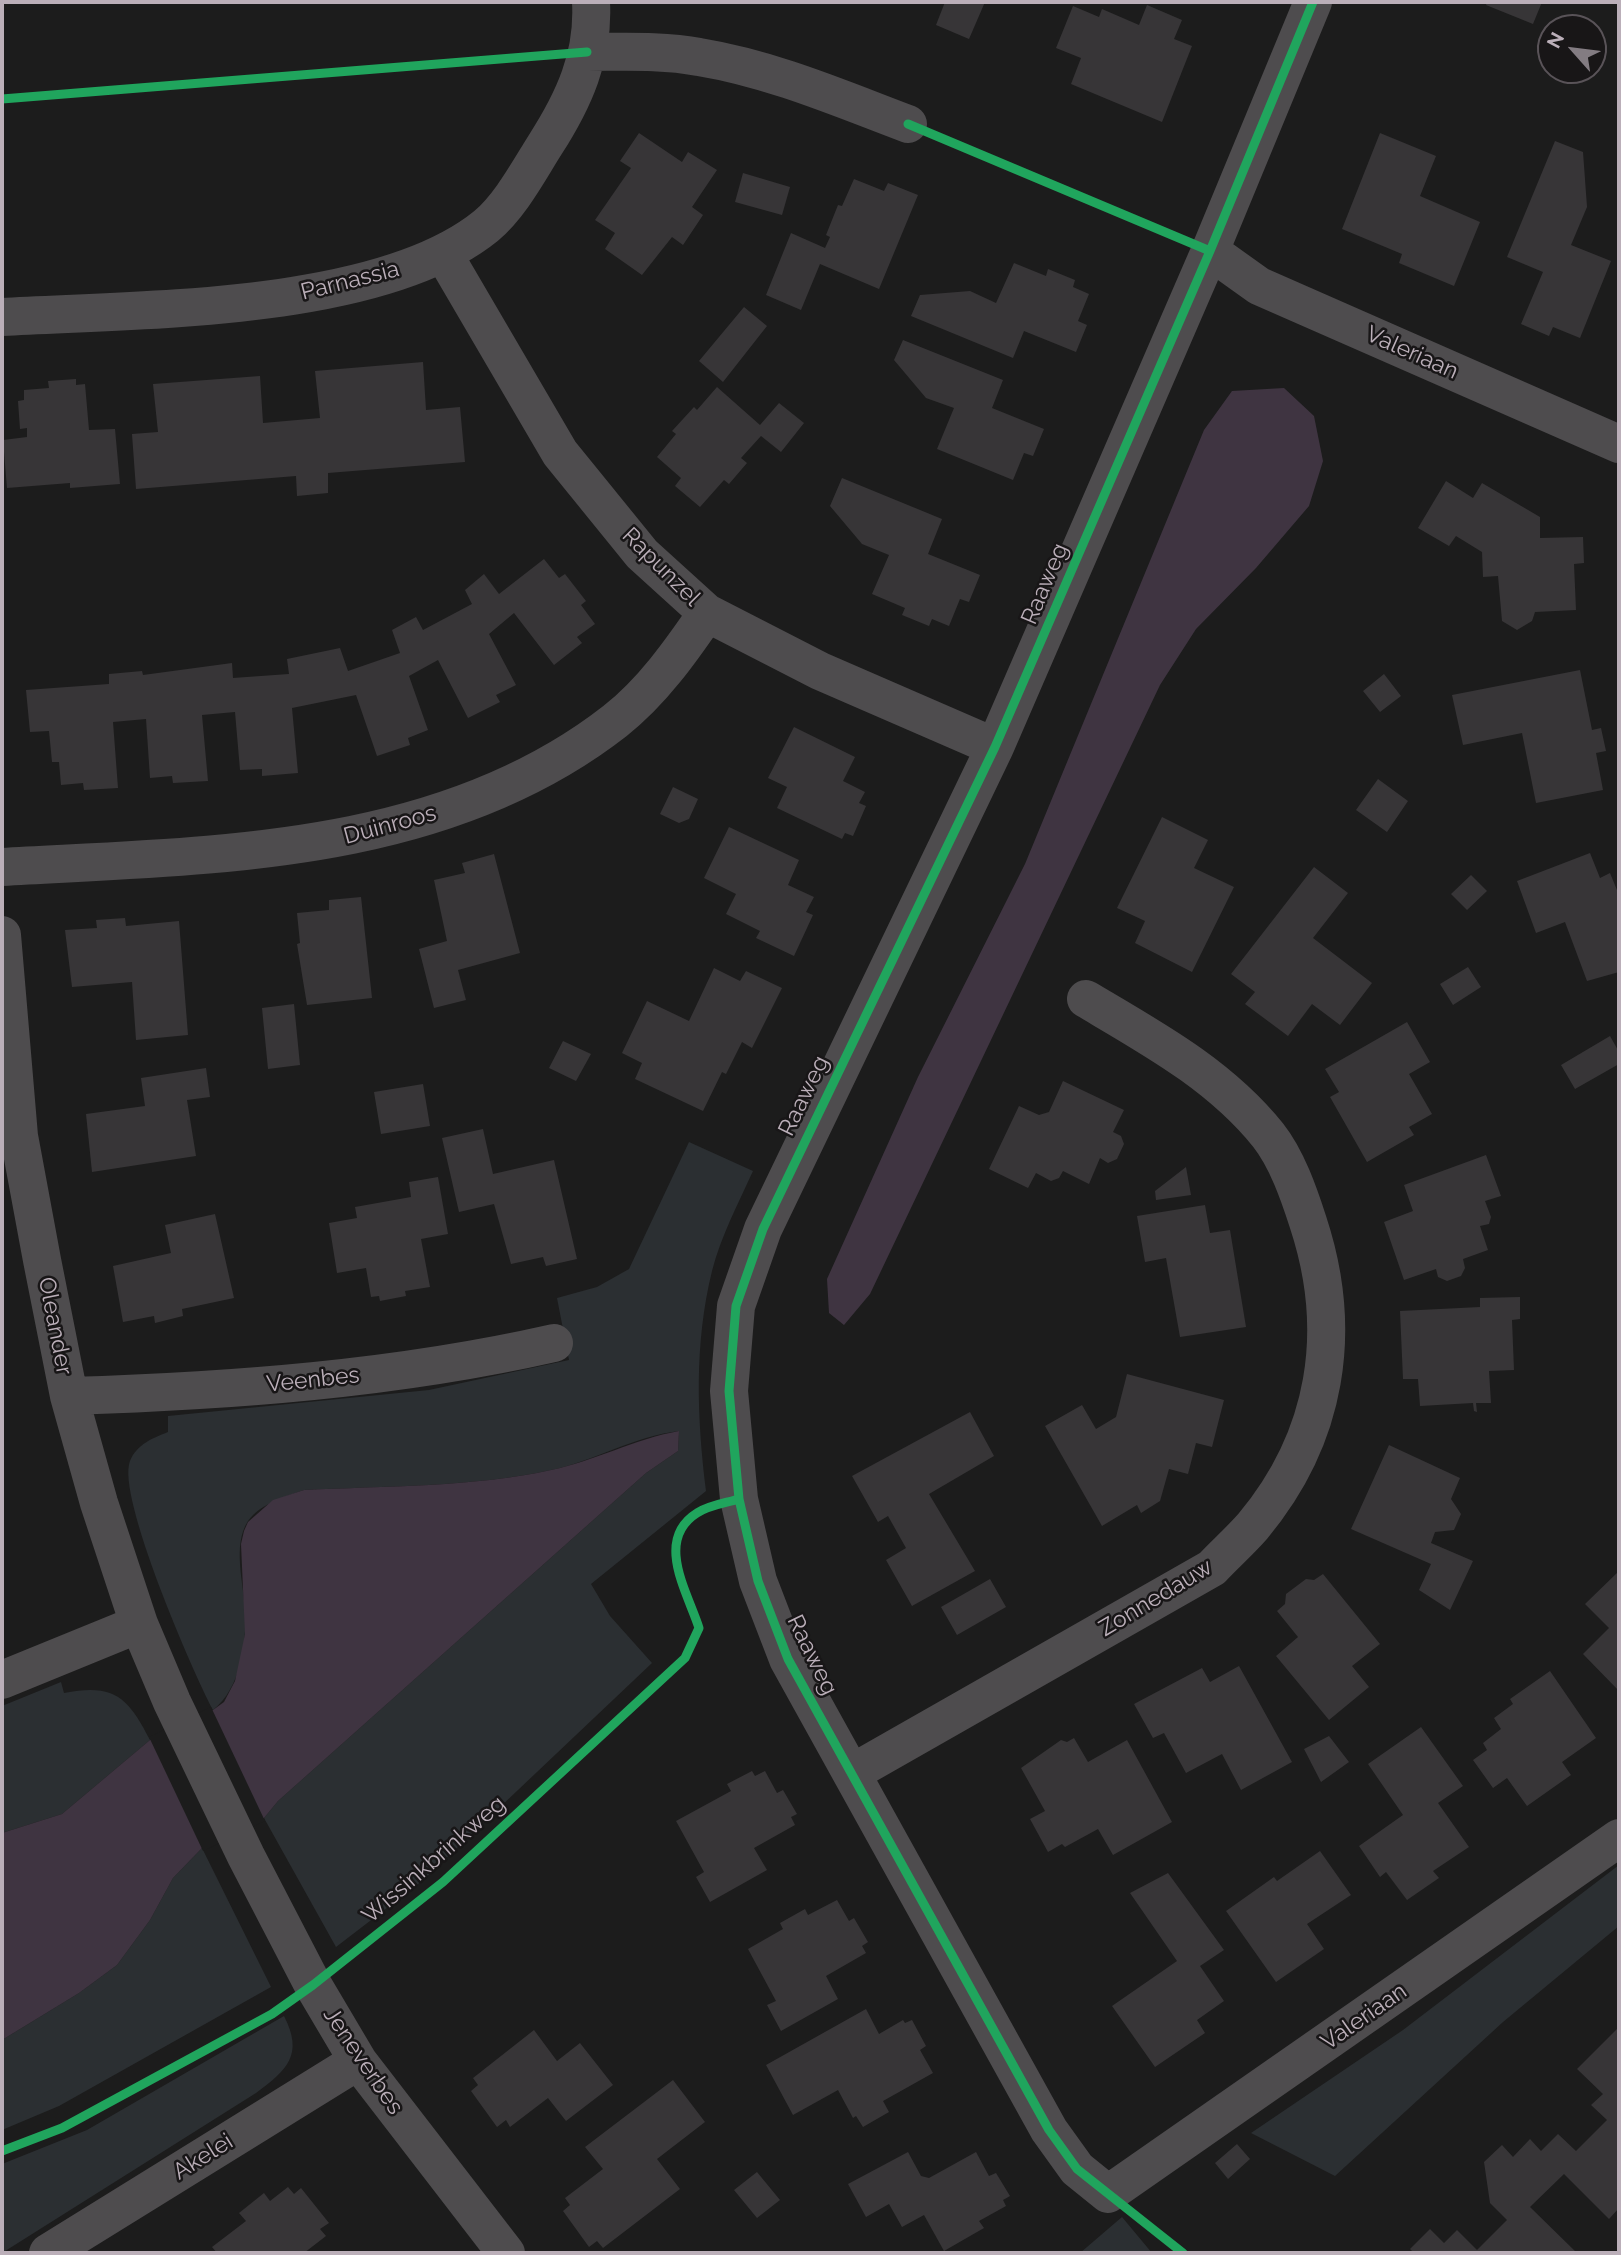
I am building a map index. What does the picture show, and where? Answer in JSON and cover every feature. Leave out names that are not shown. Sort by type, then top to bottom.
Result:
[{"type":"street","name":"Parnassia","points":[[2,317],[193,306],[307,293],[369,281],[443,253],[487,225],[520,184],[579,87],[592,29],[591,2]]},
{"type":"street","name":"Raaweg","points":[[1108,2194],[1077,2169],[1049,2130],[788,1659],[758,1581],[739,1499],[729,1391],[736,1306],[763,1229],[780,1192],[995,747],[1210,251],[1313,2]]},
{"type":"street","points":[[587,52],[646,52],[711,59],[776,74],[908,124]]},
{"type":"street","name":"Valeriaan","points":[[1210,251],[1259,286],[1619,444]]},
{"type":"street","name":"Rapunzel","points":[[443,253],[560,453],[642,554],[707,613],[820,671],[995,747]]},
{"type":"street","name":"Duinroos","points":[[2,867],[326,842],[425,818],[532,775],[616,721],[673,663],[707,613]]},
{"type":"street","name":"Oleander","points":[[2,935],[7,1062],[69,1396],[99,1503],[139,1623],[172,1702]]},
{"type":"street","name":"Zonnedauw","points":[[852,1773],[1212,1568],[1253,1526],[1286,1478],[1317,1412],[1328,1357],[1318,1253],[1299,1194],[1269,1136],[1188,1059],[1086,999]]},
{"type":"street","name":"Veenbes","points":[[69,1396],[174,1393],[336,1378],[468,1363],[554,1343]]},
{"type":"street","points":[[2,1680],[139,1623]]},
{"type":"street","name":"Jeneverbes","points":[[172,1702],[284,1931],[358,2061],[506,2253]]},
{"type":"street","name":"Valeriaan","points":[[1108,2194],[1619,1838]]},
{"type":"street","name":"Akelei","points":[[48,2253],[358,2061]]},
{"type":"shaded area","points":[[1284,388],[1314,416],[1323,461],[1309,506],[1256,568],[1196,629],[1160,685],[870,1294],[844,1325],[829,1313],[827,1279],[918,1077],[1025,864],[1204,430],[1232,391]]},
{"type":"shaded area","points":[[689,1142],[753,1171],[720,1245],[706,1298],[700,1353],[699,1409],[706,1491],[591,1584],[610,1616],[652,1663],[422,1881],[336,1947],[264,1818],[278,1801],[646,1473],[678,1451],[679,1431],[646,1438],[567,1466],[522,1476],[429,1485],[304,1490],[266,1505],[253,1515],[243,1531],[240,1565],[245,1611],[243,1651],[230,1690],[213,1710],[174,1624],[145,1545],[134,1509],[129,1480],[130,1461],[141,1446],[168,1432],[168,1416],[429,1390],[569,1360],[557,1298],[597,1287],[629,1269]]},
{"type":"shaded area","points":[[679,1431],[678,1451],[646,1473],[278,1801],[264,1818],[202,1848],[173,1878],[150,1920],[117,1965],[79,1993],[2,2040],[2,1833],[62,1814],[150,1740],[224,1702],[235,1681],[245,1634],[241,1544],[248,1522],[273,1500],[304,1490],[429,1485],[522,1476],[567,1466],[646,1439]]},
{"type":"shaded area","points":[[61,1682],[64,1693],[95,1690],[118,1697],[134,1713],[150,1740],[62,1814],[2,1833],[2,1706]]},
{"type":"shaded area","points":[[202,1848],[271,1987],[59,2106],[2,2130],[2,2040],[79,1993],[117,1965],[150,1920],[173,1878]]},
{"type":"shaded area","points":[[1619,1865],[1619,1926],[1503,2022],[1335,2176],[1251,2133],[1403,2030]]},
{"type":"shaded area","points":[[284,2016],[290,2030],[292,2051],[284,2069],[267,2085],[2,2253],[2,2164],[87,2130]]},
{"type":"shaded area","points":[[1122,2217],[1152,2253],[1080,2253]]},
{"type":"pier","points":[[211,1707],[265,1821],[203,1851],[149,1737]]},
{"type":"building","points":[[945,2],[985,2],[969,39],[936,25]]},
{"type":"building","points":[[1487,2],[1542,2],[1533,24],[1486,5]]},
{"type":"building","points":[[1147,5],[1182,20],[1174,39],[1192,46],[1162,122],[1071,84],[1081,58],[1056,48],[1073,6],[1099,17],[1102,9],[1139,25]]},
{"type":"building","points":[[639,133],[682,162],[688,152],[717,170],[692,207],[703,215],[683,245],[672,237],[642,275],[605,249],[615,233],[595,220],[631,168],[620,161]]},
{"type":"building","points":[[1380,133],[1436,156],[1420,196],[1480,222],[1454,286],[1399,263],[1402,254],[1342,229]]},
{"type":"building","points":[[1555,141],[1583,152],[1587,207],[1571,245],[1611,261],[1580,338],[1553,327],[1549,336],[1521,324],[1543,272],[1507,257]]},
{"type":"building","points":[[743,173],[790,187],[782,215],[735,202]]},
{"type":"building","points":[[854,179],[884,191],[888,183],[918,195],[879,289],[820,264],[801,310],[766,295],[791,233],[825,248],[830,237],[826,235],[838,205],[842,206]]},
{"type":"building","points":[[1014,263],[1046,276],[1048,269],[1075,280],[1073,287],[1089,294],[1078,321],[1087,325],[1076,352],[1024,331],[1013,358],[911,316],[920,295],[970,291],[996,303]]},
{"type":"building","points":[[744,307],[767,326],[723,382],[699,361]]},
{"type":"building","points":[[903,340],[1003,380],[992,408],[1044,429],[1033,456],[1024,453],[1013,480],[937,449],[954,408],[926,398],[894,360]]},
{"type":"building","points":[[423,362],[426,410],[460,407],[465,462],[328,473],[328,493],[297,496],[296,476],[136,489],[132,434],[158,432],[153,384],[260,376],[263,423],[320,418],[315,371]]},
{"type":"building","points":[[76,379],[76,385],[85,384],[89,430],[115,429],[120,484],[70,488],[70,483],[7,488],[3,440],[27,437],[27,428],[20,429],[18,401],[24,400],[24,390],[49,388],[48,381]]},
{"type":"building","points":[[717,387],[760,425],[779,403],[804,423],[781,452],[761,436],[741,458],[747,463],[729,484],[724,480],[700,507],[675,486],[681,478],[657,457],[676,434],[672,431],[694,407],[697,410]]},
{"type":"building","points":[[842,478],[942,519],[928,554],[980,575],[969,602],[960,599],[949,626],[932,619],[929,626],[902,615],[905,608],[872,594],[889,555],[862,544],[830,506]]},
{"type":"building","points":[[1446,481],[1473,498],[1482,483],[1540,517],[1540,538],[1583,537],[1584,563],[1574,564],[1576,610],[1535,612],[1532,621],[1517,630],[1502,621],[1498,576],[1483,577],[1482,552],[1456,536],[1449,546],[1418,528]]},
{"type":"building","points":[[544,559],[559,578],[565,574],[586,601],[581,605],[595,624],[577,637],[582,643],[554,665],[514,613],[489,634],[516,685],[496,695],[500,702],[468,718],[438,660],[409,676],[428,730],[408,738],[410,745],[377,756],[356,695],[292,708],[298,773],[262,776],[262,769],[240,770],[235,712],[202,715],[208,781],[173,783],[172,776],[150,778],[146,719],[113,722],[118,788],[84,790],[83,783],[61,785],[59,762],[52,762],[49,731],[30,732],[26,690],[109,684],[109,674],[142,671],[143,675],[232,663],[233,678],[289,674],[287,659],[340,648],[348,671],[400,653],[392,630],[416,617],[423,630],[472,604],[465,590],[484,574],[499,594]]},
{"type":"building","points":[[1580,670],[1592,730],[1601,728],[1606,751],[1596,753],[1603,790],[1536,803],[1522,733],[1463,745],[1452,695]]},
{"type":"building","points":[[1384,674],[1401,696],[1380,712],[1363,691]]},
{"type":"building","points":[[794,727],[855,757],[843,781],[865,792],[859,803],[866,806],[853,836],[845,833],[842,839],[777,808],[787,787],[768,778]]},
{"type":"building","points":[[1378,779],[1408,801],[1387,832],[1356,810]]},
{"type":"building","points":[[673,787],[698,799],[689,819],[679,823],[660,814]]},
{"type":"building","points":[[1162,817],[1208,840],[1194,868],[1234,887],[1192,972],[1135,943],[1145,921],[1117,908]]},
{"type":"building","points":[[729,827],[799,860],[788,885],[814,897],[806,912],[813,915],[794,956],[756,938],[760,931],[726,914],[736,894],[704,878]]},
{"type":"building","points":[[1590,853],[1600,878],[1610,873],[1619,895],[1619,972],[1587,981],[1565,922],[1536,933],[1517,881]]},
{"type":"building","points":[[494,854],[520,953],[458,970],[466,1000],[434,1008],[419,949],[447,941],[434,880],[465,873],[462,863]]},
{"type":"building","points":[[1314,867],[1348,893],[1313,938],[1372,983],[1340,1025],[1312,1004],[1288,1036],[1245,1004],[1255,992],[1231,974]]},
{"type":"building","points":[[1471,875],[1487,891],[1467,910],[1451,894]]},
{"type":"building","points":[[361,897],[372,998],[307,1005],[297,944],[300,943],[297,913],[329,910],[329,900]]},
{"type":"building","points":[[125,918],[126,926],[179,921],[188,1035],[136,1040],[132,982],[72,987],[65,930],[97,928],[96,920]]},
{"type":"building","points":[[1468,967],[1481,987],[1453,1005],[1440,984]]},
{"type":"building","points":[[714,968],[740,981],[746,971],[782,988],[752,1048],[742,1042],[726,1074],[722,1072],[703,1111],[635,1079],[642,1063],[622,1053],[647,1001],[689,1021]]},
{"type":"building","points":[[294,1004],[300,1065],[268,1069],[262,1008]]},
{"type":"building","points":[[1407,1022],[1430,1062],[1409,1074],[1432,1114],[1409,1127],[1414,1135],[1367,1162],[1330,1097],[1339,1092],[1325,1069]]},
{"type":"building","points":[[1610,1036],[1619,1052],[1619,1064],[1575,1089],[1561,1065]]},
{"type":"building","points":[[563,1041],[591,1054],[576,1081],[549,1068]]},
{"type":"building","points":[[206,1068],[210,1097],[187,1100],[196,1156],[92,1172],[86,1114],[145,1106],[141,1078]]},
{"type":"building","points":[[1063,1081],[1124,1110],[1113,1132],[1121,1136],[1124,1144],[1117,1159],[1108,1163],[1100,1158],[1089,1184],[1063,1171],[1059,1178],[1051,1181],[1036,1173],[1028,1188],[989,1169],[1019,1106],[1039,1115],[1049,1112]]},
{"type":"building","points":[[423,1084],[430,1126],[381,1134],[374,1092]]},
{"type":"building","points":[[483,1129],[493,1174],[554,1160],[577,1259],[546,1266],[543,1257],[511,1264],[494,1204],[459,1212],[442,1138]]},
{"type":"building","points":[[1486,1155],[1501,1196],[1485,1201],[1491,1217],[1489,1224],[1480,1226],[1488,1250],[1463,1259],[1465,1268],[1461,1276],[1447,1281],[1438,1277],[1436,1269],[1404,1280],[1384,1222],[1413,1211],[1404,1185]]},
{"type":"building","points":[[1186,1167],[1191,1195],[1156,1200],[1155,1191]]},
{"type":"building","points":[[438,1177],[448,1234],[421,1239],[430,1287],[405,1291],[406,1296],[380,1301],[379,1296],[371,1297],[366,1268],[337,1273],[329,1223],[357,1218],[355,1207],[411,1197],[409,1182]]},
{"type":"building","points":[[1205,1205],[1210,1233],[1230,1230],[1246,1327],[1180,1337],[1166,1258],[1145,1262],[1137,1216]]},
{"type":"building","points":[[215,1214],[234,1298],[182,1309],[183,1316],[155,1323],[154,1316],[123,1322],[113,1266],[171,1253],[165,1225]]},
{"type":"building","points":[[1520,1297],[1520,1319],[1512,1320],[1514,1370],[1489,1371],[1491,1403],[1476,1403],[1477,1412],[1474,1411],[1473,1403],[1420,1406],[1418,1379],[1403,1379],[1400,1311],[1480,1307],[1480,1298]]},
{"type":"building","points":[[1127,1374],[1224,1400],[1212,1447],[1196,1443],[1188,1474],[1169,1469],[1160,1501],[1141,1513],[1137,1505],[1102,1526],[1045,1426],[1082,1405],[1096,1429],[1116,1417]]},
{"type":"building","points":[[970,1412],[994,1456],[929,1494],[975,1571],[912,1606],[886,1560],[906,1548],[888,1516],[878,1522],[852,1476]]},
{"type":"building","points":[[1389,1445],[1460,1478],[1451,1499],[1461,1514],[1454,1530],[1435,1532],[1431,1543],[1473,1561],[1450,1610],[1419,1590],[1431,1564],[1351,1529]]},
{"type":"building","points":[[1619,1571],[1619,1691],[1583,1654],[1609,1628],[1585,1604]]},
{"type":"building","points":[[1323,1574],[1380,1644],[1352,1666],[1369,1687],[1329,1720],[1276,1656],[1298,1637],[1277,1611],[1285,1604],[1286,1594],[1306,1579],[1314,1580]]},
{"type":"building","points":[[990,1579],[1006,1607],[957,1635],[941,1607]]},
{"type":"building","points":[[1239,1666],[1292,1762],[1241,1790],[1222,1754],[1186,1773],[1164,1733],[1153,1738],[1134,1704],[1202,1668],[1210,1682]]},
{"type":"building","points":[[1550,1671],[1596,1738],[1562,1762],[1571,1775],[1527,1806],[1507,1778],[1493,1788],[1473,1760],[1487,1750],[1483,1743],[1501,1729],[1494,1718],[1513,1704],[1510,1699]]},
{"type":"building","points":[[1421,1727],[1463,1786],[1438,1803],[1469,1847],[1433,1871],[1439,1878],[1407,1900],[1386,1872],[1380,1877],[1359,1846],[1403,1815],[1368,1764]]},
{"type":"building","points":[[1329,1736],[1349,1762],[1321,1782],[1304,1749]]},
{"type":"building","points":[[1074,1738],[1088,1762],[1127,1740],[1172,1822],[1113,1855],[1098,1829],[1065,1847],[1062,1844],[1048,1852],[1030,1819],[1045,1811],[1021,1768],[1061,1740],[1067,1742]]},
{"type":"building","points":[[752,1771],[755,1776],[765,1771],[777,1793],[783,1790],[797,1814],[791,1817],[795,1825],[754,1848],[767,1870],[710,1902],[696,1877],[704,1872],[676,1821],[731,1791],[727,1784]]},
{"type":"building","points":[[1320,1851],[1351,1895],[1307,1924],[1324,1949],[1276,1982],[1226,1911],[1274,1877],[1277,1881]]},
{"type":"building","points":[[1168,1873],[1224,1950],[1200,1966],[1224,2001],[1197,2020],[1205,2033],[1155,2067],[1112,2006],[1177,1961],[1130,1893]]},
{"type":"building","points":[[837,1900],[849,1921],[854,1918],[868,1942],[862,1946],[866,1953],[826,1976],[838,1999],[781,2031],[767,2005],[776,2001],[748,1949],[783,1929],[780,1923],[805,1909],[808,1915]]},
{"type":"building","points":[[866,2009],[879,2034],[903,2020],[905,2023],[912,2020],[926,2046],[920,2050],[933,2073],[883,2101],[889,2112],[863,2127],[856,2116],[853,2118],[838,2090],[793,2115],[766,2065]]},
{"type":"building","points":[[1618,2028],[1619,2208],[1609,2219],[1564,2174],[1530,2207],[1577,2253],[1414,2253],[1410,2249],[1430,2229],[1444,2243],[1457,2230],[1477,2250],[1507,2220],[1490,2203],[1484,2162],[1502,2145],[1513,2157],[1530,2139],[1541,2151],[1558,2134],[1576,2151],[1607,2120],[1591,2105],[1603,2094],[1577,2069]]},
{"type":"building","points":[[534,2030],[557,2061],[580,2043],[613,2085],[566,2121],[548,2098],[510,2127],[506,2120],[497,2127],[471,2091],[478,2085],[473,2078]]},
{"type":"building","points":[[673,2080],[705,2122],[657,2159],[680,2189],[603,2248],[597,2241],[589,2247],[563,2211],[570,2205],[565,2198],[603,2169],[585,2147]]},
{"type":"building","points":[[1237,2144],[1250,2159],[1228,2179],[1215,2163]]},
{"type":"building","points":[[908,2152],[921,2176],[929,2178],[976,2152],[989,2176],[996,2173],[1010,2196],[1003,2200],[1006,2206],[979,2221],[984,2228],[944,2251],[924,2215],[902,2227],[889,2204],[866,2217],[848,2184]]},
{"type":"building","points":[[757,2172],[780,2200],[757,2218],[734,2190]]},
{"type":"building","points":[[288,2187],[294,2194],[301,2188],[329,2223],[320,2229],[326,2236],[304,2253],[217,2253],[212,2247],[246,2221],[239,2213],[264,2193],[270,2201]]},
{"type":"cycle path","points":[[1183,2253],[1077,2169],[1049,2130],[788,1659],[758,1581],[739,1499],[729,1391],[736,1306],[763,1229],[995,747],[1210,251],[1313,2]]},
{"type":"cycle path","points":[[2,99],[587,52]]},
{"type":"cycle path","points":[[908,124],[1210,251]]},
{"type":"cycle path","name":"Wissinkbrinkweg","points":[[2,2151],[62,2128],[272,2014],[443,1882],[685,1658],[699,1628],[678,1568],[678,1537],[684,1524],[697,1513],[739,1499]]}]
